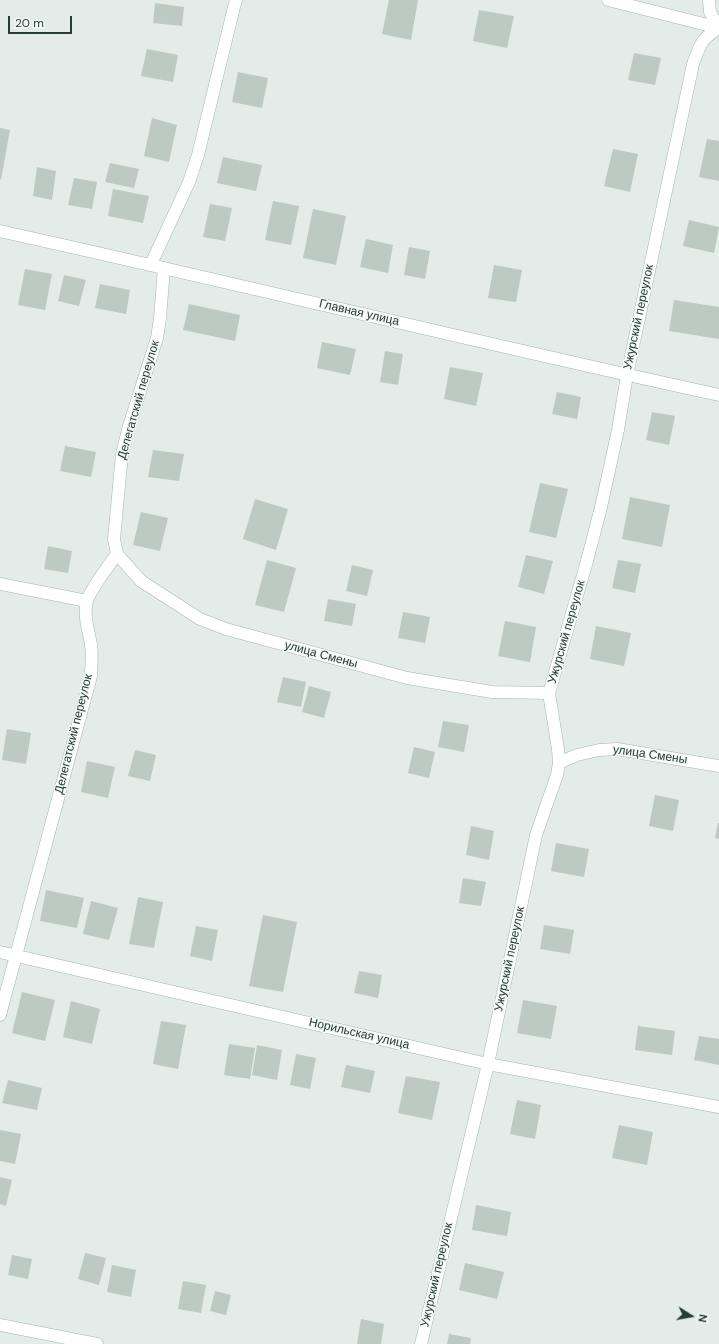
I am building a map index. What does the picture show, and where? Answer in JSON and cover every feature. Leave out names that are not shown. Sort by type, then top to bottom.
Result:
[{"type":"street","points":[[151,264],[190,182],[236,0]]},
{"type":"street","points":[[608,0],[719,28]]},
{"type":"street","points":[[709,0],[710,12],[719,28]]},
{"type":"street","name":"Ужурский переулок","points":[[421,1344],[488,1064],[536,836],[550,798],[559,762],[549,694],[601,507],[618,430],[627,375],[693,64],[699,46],[706,36],[719,28]]},
{"type":"street","name":"Главная улица","points":[[0,231],[151,264],[719,395]]},
{"type":"street","name":"Делегатский переулок","points":[[117,554],[114,539],[122,454],[129,426],[157,338],[164,268]]},
{"type":"street","points":[[0,584],[87,601],[117,554]]},
{"type":"street","name":"улица Смены","points":[[117,554],[141,581],[200,619],[226,629],[407,678],[492,692],[549,694]]},
{"type":"street","name":"Делегатский переулок","points":[[0,1015],[90,676],[92,659],[87,623],[87,601]]},
{"type":"street","name":"улица Смены","points":[[559,762],[577,755],[598,750],[617,749],[719,766]]},
{"type":"street","name":"Норильская улица","points":[[0,952],[488,1064],[719,1108]]},
{"type":"street","points":[[0,1325],[97,1344]]},
{"type":"building","points":[[389,0],[418,0],[411,40],[382,34]]},
{"type":"building","points":[[155,3],[184,7],[182,26],[153,23]]},
{"type":"building","points":[[479,10],[514,16],[507,48],[473,41]]},
{"type":"building","points":[[147,49],[178,55],[173,82],[141,76]]},
{"type":"building","points":[[634,53],[661,58],[655,85],[628,80]]},
{"type":"building","points":[[238,72],[268,78],[262,108],[232,102]]},
{"type":"building","points":[[152,118],[177,125],[169,162],[144,156]]},
{"type":"building","points":[[0,128],[10,130],[1,180],[0,179]]},
{"type":"building","points":[[707,139],[719,141],[719,181],[699,177]]},
{"type":"building","points":[[613,149],[638,154],[630,192],[604,186]]},
{"type":"building","points":[[223,157],[262,165],[256,191],[217,183]]},
{"type":"building","points":[[110,163],[139,169],[134,188],[105,182]]},
{"type":"building","points":[[37,167],[56,171],[52,200],[33,196]]},
{"type":"building","points":[[74,178],[97,182],[92,209],[68,205]]},
{"type":"building","points":[[113,189],[149,196],[143,223],[108,216]]},
{"type":"building","points":[[273,201],[299,206],[291,245],[265,240]]},
{"type":"building","points":[[210,204],[232,208],[225,241],[203,237]]},
{"type":"building","points":[[313,209],[346,216],[336,265],[303,258]]},
{"type":"building","points":[[689,220],[719,227],[714,253],[683,246]]},
{"type":"building","points":[[366,239],[393,245],[388,273],[360,267]]},
{"type":"building","points":[[409,247],[430,251],[425,279],[404,275]]},
{"type":"building","points":[[494,265],[522,270],[516,302],[488,298]]},
{"type":"building","points":[[25,269],[52,274],[45,310],[18,305]]},
{"type":"building","points":[[64,275],[86,280],[79,306],[58,301]]},
{"type":"building","points":[[100,284],[130,290],[126,314],[95,308]]},
{"type":"building","points":[[674,300],[719,307],[719,339],[669,331]]},
{"type":"building","points":[[189,304],[240,315],[235,341],[183,330]]},
{"type":"building","points":[[322,342],[356,349],[350,375],[317,368]]},
{"type":"building","points":[[385,351],[403,354],[398,385],[380,382]]},
{"type":"building","points":[[450,367],[483,373],[476,406],[444,399]]},
{"type":"building","points":[[557,392],[581,397],[577,419],[552,414]]},
{"type":"building","points":[[652,412],[675,416],[669,445],[646,440]]},
{"type":"building","points":[[65,446],[96,452],[91,477],[60,471]]},
{"type":"building","points":[[153,450],[184,454],[179,481],[148,477]]},
{"type":"building","points":[[540,483],[568,489],[556,538],[529,532]]},
{"type":"building","points":[[630,497],[670,505],[662,547],[622,539]]},
{"type":"building","points":[[255,499],[288,509],[276,550],[243,539]]},
{"type":"building","points":[[141,512],[168,518],[160,551],[133,545]]},
{"type":"building","points":[[48,546],[72,551],[68,573],[44,569]]},
{"type":"building","points":[[526,555],[553,561],[544,594],[518,587]]},
{"type":"building","points":[[267,560],[296,568],[284,612],[255,605]]},
{"type":"building","points":[[618,560],[641,564],[635,593],[612,588]]},
{"type":"building","points":[[352,565],[373,570],[367,596],[346,591]]},
{"type":"building","points":[[328,599],[356,604],[352,626],[324,621]]},
{"type":"building","points":[[403,612],[430,617],[425,643],[398,638]]},
{"type":"building","points":[[505,621],[536,627],[530,662],[498,656]]},
{"type":"building","points":[[596,626],[631,633],[624,666],[590,659]]},
{"type":"building","points":[[283,677],[306,682],[301,707],[277,702]]},
{"type":"building","points":[[309,686],[331,692],[324,718],[302,712]]},
{"type":"building","points":[[443,721],[469,725],[464,752],[438,747]]},
{"type":"building","points":[[7,729],[31,733],[26,764],[2,760]]},
{"type":"building","points":[[414,747],[435,752],[429,778],[408,773]]},
{"type":"building","points":[[135,750],[156,755],[150,781],[128,776]]},
{"type":"building","points":[[87,761],[115,767],[108,798],[81,792]]},
{"type":"building","points":[[655,795],[679,800],[673,831],[649,826]]},
{"type":"building","points":[[719,823],[719,839],[715,838]]},
{"type":"building","points":[[471,826],[494,831],[489,860],[466,855]]},
{"type":"building","points":[[556,843],[589,849],[584,877],[551,871]]},
{"type":"building","points":[[463,878],[486,882],[481,906],[459,903]]},
{"type":"building","points":[[46,890],[84,898],[77,928],[40,921]]},
{"type":"building","points":[[138,897],[163,902],[154,948],[129,944]]},
{"type":"building","points":[[91,901],[118,908],[109,940],[83,934]]},
{"type":"building","points":[[263,915],[297,922],[283,992],[249,986]]},
{"type":"building","points":[[544,925],[574,930],[570,954],[540,949]]},
{"type":"building","points":[[196,926],[218,930],[212,961],[190,956]]},
{"type":"building","points":[[359,971],[382,975],[378,998],[354,993]]},
{"type":"building","points":[[22,992],[55,1000],[45,1041],[12,1033]]},
{"type":"building","points":[[523,1000],[557,1006],[551,1039],[517,1033]]},
{"type":"building","points":[[71,1001],[100,1009],[92,1044],[63,1037]]},
{"type":"building","points":[[161,1021],[186,1025],[178,1069],[153,1064]]},
{"type":"building","points":[[638,1026],[675,1031],[672,1055],[635,1050]]},
{"type":"building","points":[[699,1036],[719,1039],[719,1065],[694,1060]]},
{"type":"building","points":[[229,1044],[255,1048],[250,1079],[224,1075]]},
{"type":"building","points":[[257,1045],[282,1050],[277,1080],[252,1075]]},
{"type":"building","points":[[296,1054],[316,1058],[310,1089],[290,1085]]},
{"type":"building","points":[[346,1065],[375,1071],[370,1093],[341,1087]]},
{"type":"building","points":[[406,1076],[440,1082],[432,1120],[398,1113]]},
{"type":"building","points":[[8,1080],[42,1088],[37,1110],[2,1103]]},
{"type":"building","points":[[517,1100],[541,1105],[535,1139],[510,1134]]},
{"type":"building","points":[[619,1125],[653,1132],[647,1165],[612,1158]]},
{"type":"building","points":[[0,1130],[21,1134],[15,1164],[0,1161]]},
{"type":"building","points":[[0,1177],[12,1180],[6,1206],[0,1204]]},
{"type":"building","points":[[476,1205],[511,1212],[507,1236],[472,1230]]},
{"type":"building","points":[[85,1253],[106,1258],[99,1285],[78,1279]]},
{"type":"building","points":[[12,1255],[32,1259],[28,1279],[8,1275]]},
{"type":"building","points":[[465,1263],[504,1272],[497,1299],[459,1290]]},
{"type":"building","points":[[112,1265],[136,1270],[131,1297],[107,1292]]},
{"type":"building","points":[[183,1281],[206,1285],[201,1313],[178,1309]]},
{"type":"building","points":[[215,1291],[231,1295],[226,1315],[210,1311]]},
{"type":"building","points":[[361,1319],[384,1324],[381,1344],[357,1344]]},
{"type":"building","points":[[449,1334],[471,1338],[470,1344],[447,1344]]}]
